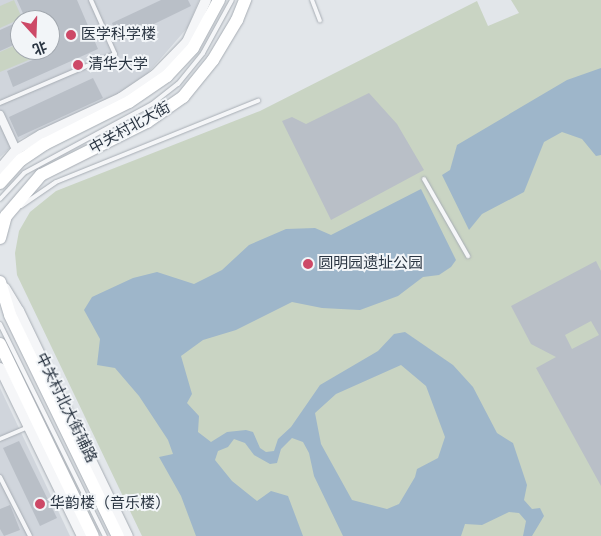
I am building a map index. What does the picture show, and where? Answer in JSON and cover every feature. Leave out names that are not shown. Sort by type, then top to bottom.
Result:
[{"type":"main road","name":"中关村北大街","points":[[0,183],[19,155],[129,102],[167,76],[193,48],[219,0]]},
{"type":"main road","name":"中关村北大街","points":[[0,238],[6,216],[41,175],[148,122],[183,98],[213,60],[237,20],[245,0]]},
{"type":"main road","points":[[0,282],[10,315],[118,536]]},
{"type":"main road","points":[[0,344],[34,424],[93,536]]},
{"type":"street","points":[[0,170],[40,135],[121,98],[156,75],[187,42],[206,0]]},
{"type":"street","points":[[0,115],[19,155]]},
{"type":"street","name":"中关村北大街辅路","points":[[0,282],[19,311],[128,536]]},
{"type":"street","points":[[0,368],[34,424],[82,536]]},
{"type":"lane","points":[[0,103],[115,54],[91,0]]},
{"type":"lane","name":"中关村北大街","points":[[0,199],[24,173],[152,104],[178,84],[203,53],[232,0]]},
{"type":"lane","points":[[312,0],[320,21]]},
{"type":"lane","points":[[6,216],[56,182],[258,101]]},
{"type":"lane","points":[[424,180],[468,256]]},
{"type":"lane","points":[[0,324],[105,536]]},
{"type":"lane","points":[[0,439],[34,424]]},
{"type":"lane","points":[[0,477],[30,536]]},
{"type":"lane","points":[[0,493],[7,490]]},
{"type":"shaded area","name":"清华大学","points":[[0,0],[199,0],[188,27],[142,80],[94,107],[20,139],[0,157]]},
{"type":"shaded area","points":[[0,388],[70,536],[0,536]]},
{"type":"green space","points":[[14,0],[18,10],[10,10],[10,23],[0,28],[0,6]]},
{"type":"green space","name":"圆明园遗址公园","points":[[511,0],[601,0],[601,536],[142,536],[17,275],[15,253],[19,231],[30,212],[56,191],[260,111],[477,1],[488,26],[519,13]]},
{"type":"green space","points":[[10,48],[10,60],[28,60],[0,72],[0,52]]},
{"type":"water","points":[[601,68],[601,155],[596,156],[582,139],[562,132],[544,142],[524,192],[482,214],[469,230],[442,175],[450,170],[457,145],[567,80]]},
{"type":"water","points":[[421,189],[456,260],[451,267],[439,275],[423,277],[398,296],[360,310],[322,308],[292,302],[236,330],[203,340],[181,356],[192,394],[187,403],[199,416],[198,432],[211,442],[227,432],[246,430],[253,432],[260,448],[266,452],[274,451],[278,439],[291,427],[320,385],[378,351],[394,334],[405,332],[453,365],[473,387],[497,433],[513,443],[527,485],[524,500],[532,509],[540,508],[544,516],[532,536],[523,536],[526,521],[519,513],[509,512],[482,525],[465,524],[461,536],[343,536],[314,476],[309,453],[303,442],[292,438],[281,449],[277,463],[270,464],[254,455],[245,443],[234,439],[228,447],[218,451],[215,460],[232,481],[257,501],[271,491],[288,496],[303,536],[196,536],[181,496],[159,457],[173,454],[168,440],[139,396],[115,368],[97,365],[100,339],[84,310],[92,297],[133,278],[157,272],[194,284],[222,270],[249,245],[286,229],[315,228],[331,235]],"holes":[[[401,365],[426,386],[445,437],[438,458],[417,469],[415,477],[399,504],[387,509],[352,500],[321,444],[315,413],[336,394]]]},
{"type":"building","name":"医学科学楼","points":[[17,0],[77,0],[98,49],[13,87],[7,71],[33,60],[60,60],[60,10],[22,10]]},
{"type":"building","points":[[161,0],[188,0],[191,6],[119,41],[112,23]]},
{"type":"building","points":[[10,26],[10,46],[0,51],[0,30]]},
{"type":"building","points":[[93,78],[103,98],[18,137],[9,117]]},
{"type":"building","points":[[369,93],[397,124],[424,170],[331,220],[282,121],[292,117],[306,124]]},
{"type":"building","points":[[596,261],[601,271],[601,486],[536,368],[556,357],[531,344],[511,306]],"holes":[[[591,321],[599,335],[572,349],[565,335]]]},
{"type":"building","points":[[19,441],[57,518],[40,526],[3,448]]},
{"type":"building","points":[[10,505],[20,530],[4,536],[0,529],[0,509]]},
{"type":"place","name":"医学科学楼","points":[[71,35]]},
{"type":"place","name":"清华大学","points":[[78,65]]},
{"type":"place","name":"圆明园遗址公园","points":[[308,264]]},
{"type":"place","name":"华韵楼（音乐楼）","points":[[40,504]]}]
